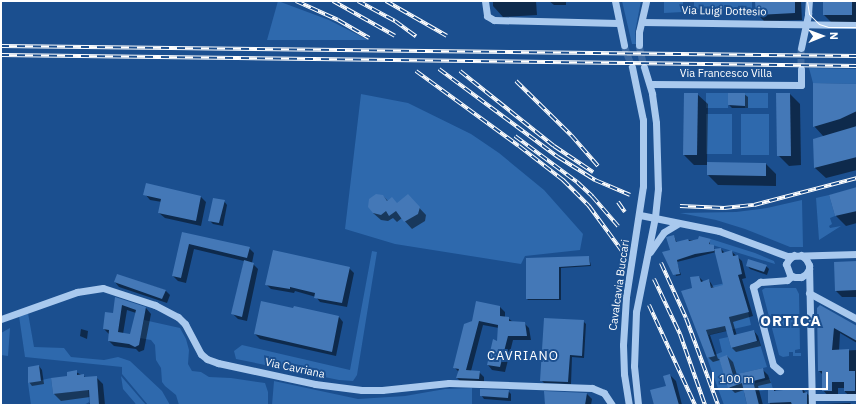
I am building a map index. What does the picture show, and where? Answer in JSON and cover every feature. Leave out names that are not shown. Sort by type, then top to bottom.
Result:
[{"type":"street","points":[[485,1],[485,13],[489,18],[618,23]]},
{"type":"street","points":[[615,1],[618,23],[624,45]]},
{"type":"street","points":[[639,45],[646,1]]},
{"type":"street","points":[[801,48],[809,1]]},
{"type":"street","name":"Via Luigi Dottesio","points":[[642,22],[857,25]]},
{"type":"street","name":"Cavalcavia Buccari","points":[[629,405],[624,374],[623,345],[626,297],[640,215],[643,186],[643,120],[632,67]]},
{"type":"street","name":"Cavalcavia Buccari","points":[[638,405],[634,366],[636,312],[655,217],[658,189],[658,142],[650,84],[644,67]]},
{"type":"street","name":"Via Francesco Villa","points":[[650,84],[801,85],[801,69]]},
{"type":"street","points":[[640,215],[655,217],[735,236],[780,254],[797,255],[809,258],[857,254]]},
{"type":"street","name":"Cavalcavia Buccari","points":[[646,259],[664,232],[679,223]]},
{"type":"street","points":[[780,254],[786,264],[787,271],[795,277],[809,294],[857,319]]},
{"type":"street","points":[[786,264],[788,260],[797,255]]},
{"type":"street","points":[[809,258],[812,405]]},
{"type":"street","points":[[780,371],[773,365],[753,287],[760,282],[787,280],[806,274],[809,269]]},
{"type":"street","name":"Via Cavriana","points":[[1,319],[77,292],[103,288],[155,305],[178,317],[185,324],[204,357],[211,361],[315,384],[362,390],[382,390],[456,383],[592,388],[604,394],[612,405]]},
{"type":"street","points":[[812,397],[857,397]]},
{"type":"shaded area","points":[[278,1],[329,20],[368,40],[267,40]]},
{"type":"shaded area","points":[[622,1],[641,1],[635,32],[636,44],[632,44]]},
{"type":"shaded area","points":[[664,1],[683,1],[683,12],[664,13]]},
{"type":"shaded area","points":[[694,1],[752,1],[752,10],[694,9]]},
{"type":"shaded area","points":[[809,68],[857,69],[857,84],[813,83]]},
{"type":"shaded area","points":[[706,93],[728,93],[728,108],[706,108]]},
{"type":"shaded area","points":[[745,93],[768,93],[768,108],[745,108]]},
{"type":"shaded area","points":[[361,94],[408,103],[471,134],[499,153],[544,190],[583,234],[580,250],[525,256],[521,264],[395,244],[345,229]]},
{"type":"shaded area","points":[[706,114],[732,114],[732,154],[706,154]]},
{"type":"shaded area","points":[[741,114],[769,114],[769,155],[741,155]]},
{"type":"shaded area","points":[[829,195],[835,216],[830,218],[832,224],[829,226],[830,228],[841,226],[819,240],[816,198]]},
{"type":"shaded area","points":[[802,200],[803,247],[790,247],[745,229],[716,220],[680,213],[736,212],[767,208]]},
{"type":"shaded area","points":[[711,239],[755,253],[774,261],[775,264],[709,244]]},
{"type":"shaded area","points":[[372,251],[377,252],[357,375],[353,381],[339,380],[236,359],[234,351],[242,345],[350,370]]},
{"type":"shaded area","points":[[726,283],[735,315],[748,312],[751,325],[708,335],[709,337],[701,340],[703,331],[731,324],[721,286],[711,288],[711,286]]},
{"type":"shaded area","points":[[765,288],[796,288],[799,294],[800,349],[795,350],[795,353],[801,353],[801,356],[793,356],[793,352],[789,352],[789,356],[783,357],[779,355],[762,290]]},
{"type":"shaded area","points":[[28,313],[34,347],[64,348],[71,357],[104,360],[118,357],[130,361],[162,391],[170,405],[148,405],[122,374],[122,367],[25,357],[19,316]]},
{"type":"shaded area","points":[[144,320],[180,328],[186,339],[189,350],[188,364],[192,371],[201,372],[209,377],[231,378],[265,383],[268,392],[268,405],[179,405],[176,395],[162,382],[161,368],[156,360],[155,345],[151,340],[140,338]]},
{"type":"shaded area","points":[[10,328],[8,356],[1,355],[1,333]]},
{"type":"shaded area","points":[[728,337],[731,348],[759,341],[767,367],[742,373],[746,386],[770,379],[773,389],[744,393],[747,405],[724,405],[707,358],[722,352],[719,339]]},
{"type":"shaded area","points":[[121,376],[146,405],[136,405],[123,389]]},
{"type":"shaded area","points":[[51,378],[53,394],[86,390],[88,386],[89,402],[84,405],[31,405],[28,383]]},
{"type":"shaded area","points":[[274,381],[358,399],[405,396],[445,389],[472,388],[472,405],[272,405]]},
{"type":"building","points":[[755,1],[795,1],[795,13],[756,15]]},
{"type":"building","points":[[823,1],[852,1],[852,15],[823,15]]},
{"type":"building","points":[[813,83],[857,84],[857,111],[840,119],[813,127]]},
{"type":"building","points":[[684,93],[698,93],[697,155],[683,155]]},
{"type":"building","points":[[728,93],[745,93],[745,106],[728,105]]},
{"type":"building","points":[[776,93],[790,93],[791,156],[777,156]]},
{"type":"building","points":[[857,126],[857,157],[814,168],[813,139]]},
{"type":"building","points":[[707,162],[766,163],[766,176],[707,175]]},
{"type":"building","points":[[146,183],[201,196],[196,221],[158,213],[161,199],[143,195]]},
{"type":"building","points":[[857,187],[857,211],[835,216],[829,195]]},
{"type":"building","points":[[376,194],[383,195],[387,201],[392,197],[397,203],[408,194],[420,207],[418,214],[404,222],[396,211],[389,216],[386,211],[381,215],[373,213],[368,207],[369,199]]},
{"type":"building","points":[[213,198],[225,200],[219,223],[208,221]]},
{"type":"building","points":[[182,232],[250,247],[247,258],[189,244],[181,278],[172,276]]},
{"type":"building","points":[[674,235],[676,242],[688,239],[689,241],[698,239],[699,236],[711,239],[709,244],[714,245],[714,251],[695,254],[677,260],[680,274],[673,275],[662,252],[670,250],[666,237]]},
{"type":"building","points":[[721,248],[722,253],[732,250],[733,256],[738,255],[742,274],[738,275],[749,312],[729,317],[734,335],[754,330],[757,341],[731,348],[725,326],[706,330],[715,356],[707,358],[681,291],[692,288],[690,277],[699,276],[701,282],[709,279],[711,288],[723,285],[714,249]]},
{"type":"building","points":[[273,250],[350,267],[342,303],[314,298],[315,293],[290,287],[290,289],[265,285]]},
{"type":"building","points":[[589,256],[590,265],[559,267],[559,299],[526,299],[526,258]]},
{"type":"building","points":[[748,259],[767,265],[764,272],[746,266]]},
{"type":"building","points":[[244,260],[254,263],[242,317],[231,314]]},
{"type":"building","points":[[857,261],[857,290],[835,291],[834,262]]},
{"type":"building","points":[[117,274],[166,290],[162,299],[114,282]]},
{"type":"building","points":[[115,297],[146,307],[139,345],[135,347],[129,344],[108,341],[109,330],[103,329],[105,312],[113,313]],"holes":[[[122,305],[136,310],[130,334],[118,332]]]},
{"type":"building","points":[[261,301],[293,308],[294,306],[339,316],[332,352],[254,334]]},
{"type":"building","points":[[476,301],[500,306],[500,316],[509,317],[509,321],[525,322],[527,336],[508,336],[500,367],[487,365],[493,339],[497,341],[498,325],[479,321],[466,370],[480,371],[479,379],[456,378],[459,369],[453,368],[464,324],[472,321]]},
{"type":"building","points":[[820,305],[857,326],[857,341],[834,328],[832,350],[849,349],[849,371],[855,371],[855,391],[844,391],[844,382],[832,382],[832,391],[822,391],[822,371],[818,371],[817,308]]},
{"type":"building","points":[[544,318],[584,320],[582,356],[570,355],[568,382],[540,381]]},
{"type":"building","points":[[727,355],[733,375],[763,368],[765,378],[753,381],[759,405],[747,405],[742,383],[728,388],[719,358]]},
{"type":"building","points":[[39,365],[41,381],[28,383],[28,367]]},
{"type":"building","points":[[77,370],[77,375],[84,374],[84,377],[97,376],[99,405],[90,405],[89,390],[53,394],[51,378],[67,376],[67,372]]},
{"type":"building","points":[[670,374],[679,405],[654,405],[650,390],[666,386],[663,376]]},
{"type":"building","points":[[774,388],[774,391],[802,388],[803,393],[807,392],[807,405],[792,405],[791,402],[768,403],[768,390]]},
{"type":"building","points":[[480,389],[509,390],[508,398],[480,396]]},
{"type":"building","points":[[544,391],[587,393],[585,405],[545,405]]},
{"type":"tunnel","points":[[624,45],[632,67]]},
{"type":"tunnel","points":[[639,45],[644,67]]},
{"type":"tunnel","points":[[801,48],[801,69]]},
{"type":"tram line","points":[[807,1],[809,14],[819,24],[828,27],[857,27]]},
{"type":"railway","points":[[296,1],[338,20],[369,38]]},
{"type":"railway","points":[[333,1],[395,36]]},
{"type":"railway","points":[[358,1],[395,21],[416,36]]},
{"type":"railway","points":[[386,1],[447,36]]},
{"type":"railway","points":[[1,46],[857,56]]},
{"type":"railway","points":[[1,55],[857,66]]},
{"type":"railway","points":[[439,69],[558,157],[595,180],[630,195]]},
{"type":"railway","points":[[416,71],[563,180],[589,206],[622,251]]},
{"type":"railway","points":[[460,71],[554,146],[593,172]]},
{"type":"railway","points":[[516,81],[571,135],[598,166]]},
{"type":"railway","points":[[515,136],[577,182],[592,196],[618,226]]},
{"type":"railway","points":[[680,206],[724,208],[754,205],[857,178]]},
{"type":"railway","points":[[618,202],[625,212]]},
{"type":"railway","points":[[661,263],[686,318],[718,405]]},
{"type":"railway","points":[[654,279],[680,334],[705,405]]},
{"type":"railway","points":[[649,305],[695,405]]},
{"type":"district","name":"ORTICA","points":[[791,321]]},
{"type":"district","name":"CAVRIANO","points":[[523,356]]}]
